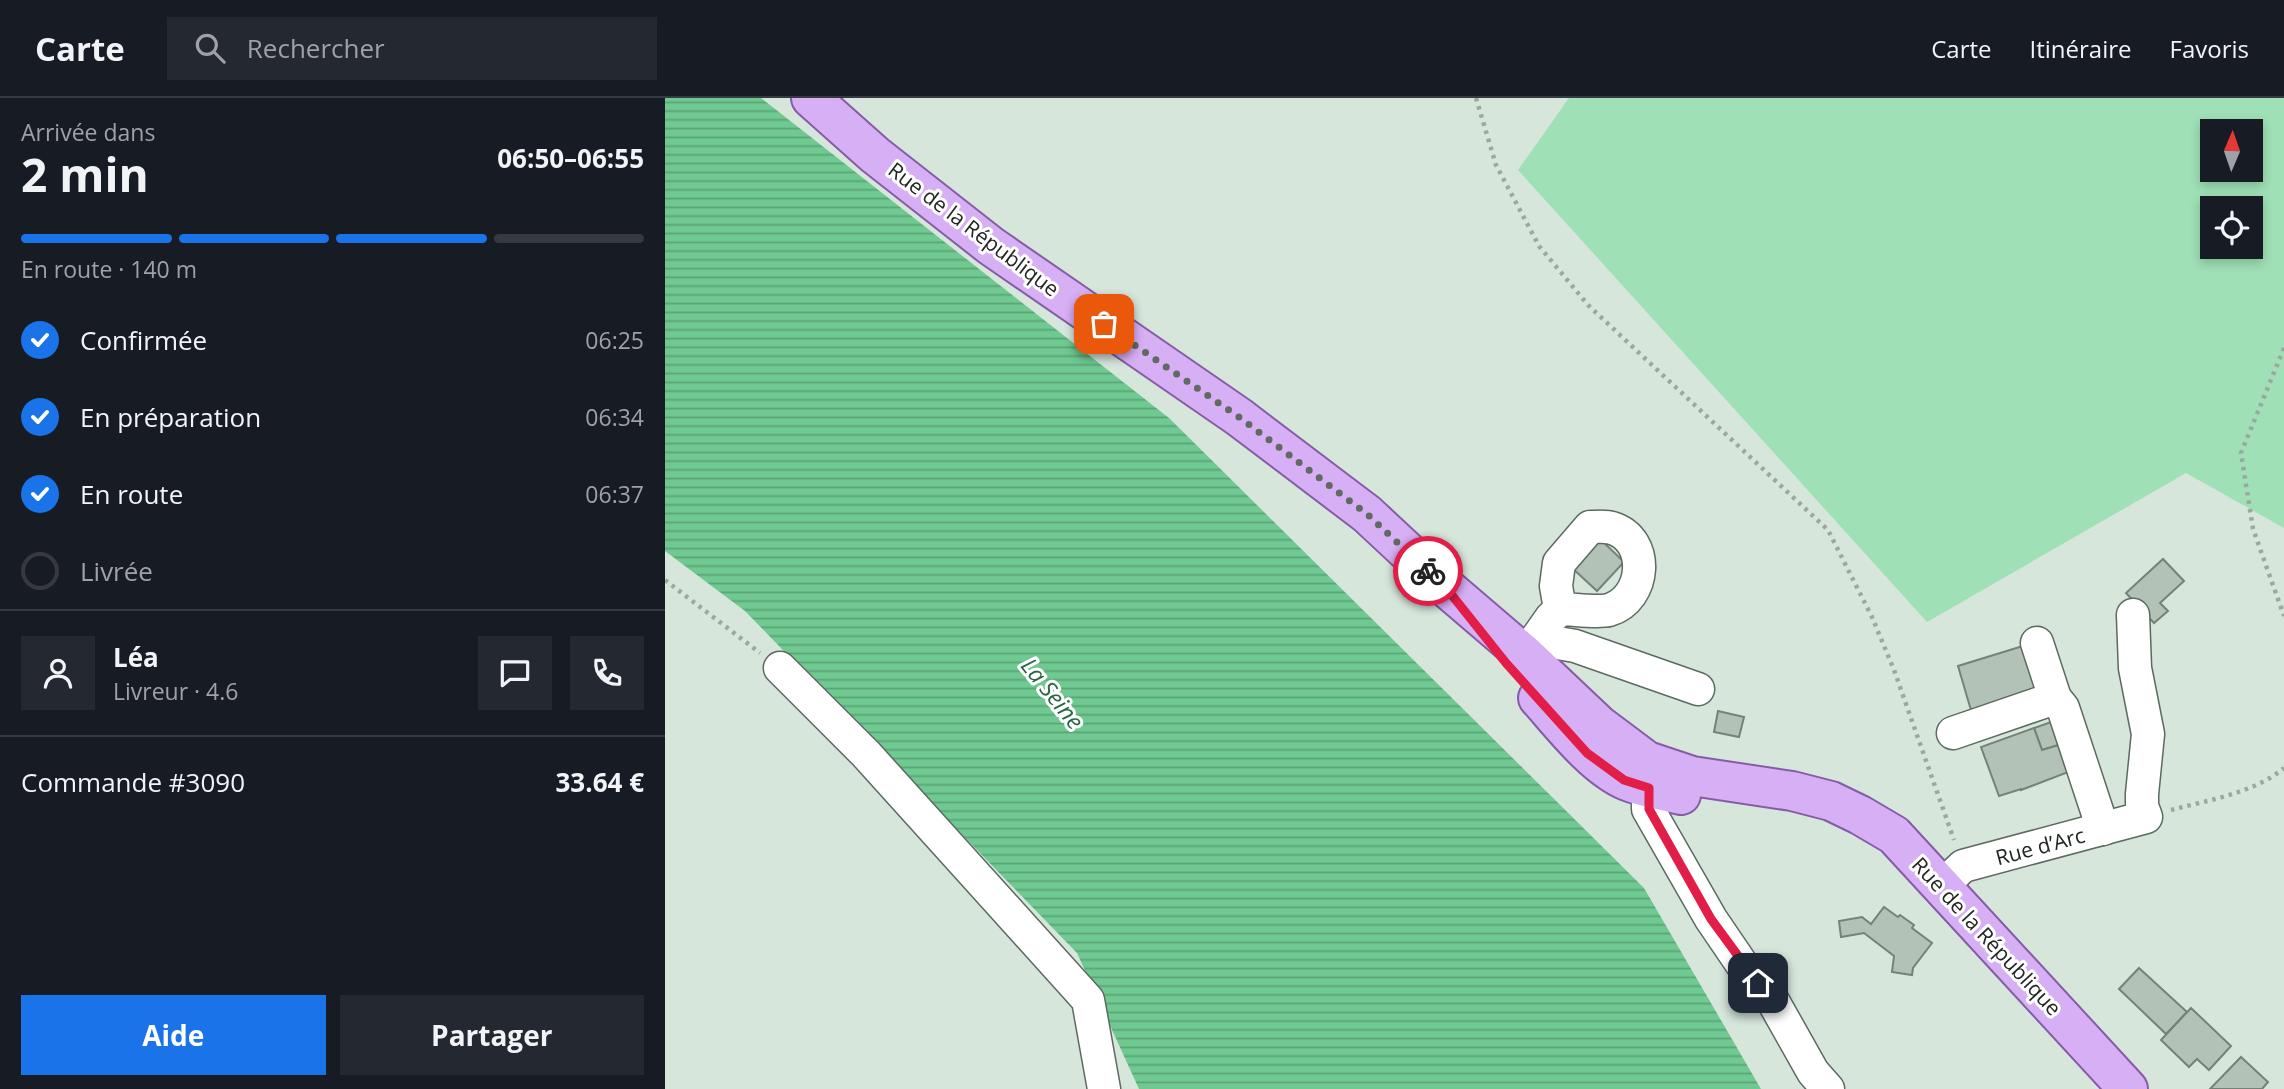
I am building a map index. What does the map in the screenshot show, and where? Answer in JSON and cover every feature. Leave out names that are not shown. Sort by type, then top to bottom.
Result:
[{"type":"main road","name":"Rue de la République","points":[[811,98],[875,155],[991,246],[1239,417],[1367,514],[1443,584],[1531,647],[1599,725],[1648,774]]},
{"type":"main road","name":"Rue de la République","points":[[1443,584],[1506,663],[1587,753],[1624,780],[1648,774],[1692,776],[1792,790],[1831,801],[1894,835],[2128,1089]]},
{"type":"street","points":[[1531,647],[1560,609]]},
{"type":"street","points":[[2133,615],[2135,668],[2148,734],[2142,794],[2146,817]]},
{"type":"street","points":[[2037,643],[2055,698],[2063,708],[2103,829]]},
{"type":"street","points":[[1531,647],[1575,646],[1697,689]]},
{"type":"street","points":[[781,668],[866,754],[1088,1000],[1104,1089]]},
{"type":"street","points":[[1953,733],[2055,698]]},
{"type":"street","points":[[1648,774],[1649,809],[1711,919],[1773,1001],[1813,1072],[1828,1089]]},
{"type":"street","name":"Rue d’Arc","points":[[1942,886],[1963,866],[2146,817]]},
{"type":"path","points":[[1476,98],[1496,165],[1539,246],[1588,304],[1828,530],[1872,617],[1950,828]]},
{"type":"path","points":[[2284,348],[2241,453],[2253,530],[2284,616]]},
{"type":"path","points":[[665,580],[781,668]]},
{"type":"path","points":[[2146,817],[2241,791],[2276,775],[2284,768]]},
{"type":"shaded area","points":[[1569,98],[2284,98],[2284,528],[2186,473],[1927,622],[1518,170]]},
{"type":"water","name":"La Seine","points":[[665,98],[761,98],[1169,418],[1644,888],[1761,1089],[1139,1089],[1077,953],[745,611],[665,551]]},
{"type":"building","points":[[1598,537],[1624,562],[1597,591],[1570,566]]},
{"type":"building","points":[[2163,559],[2184,581],[2160,603],[2168,611],[2154,623],[2126,593]]},
{"type":"building","points":[[2026,645],[2042,696],[1973,717],[1958,666]]},
{"type":"building","points":[[1718,711],[1744,717],[1739,737],[1714,732]]},
{"type":"building","points":[[2054,721],[2062,744],[2042,750],[2034,728]]},
{"type":"building","points":[[2034,728],[2042,750],[2062,744],[2071,771],[1999,796],[1981,747]]},
{"type":"building","points":[[1884,907],[1914,925],[1912,928],[1932,943],[1913,968],[1912,975],[1892,972],[1894,956],[1864,933],[1841,937],[1839,921],[1862,917],[1871,924]]},
{"type":"building","points":[[2139,968],[2187,1012],[2166,1034],[2119,989]]},
{"type":"building","points":[[2191,1008],[2231,1046],[2209,1070],[2197,1059],[2189,1067],[2161,1040]]},
{"type":"building","points":[[2241,1057],[2268,1082],[2262,1089],[2210,1089]]},
{"type":"way so far","points":[[1104,324],[1239,417],[1367,514],[1428,571]]},
{"type":"route","points":[[1428,571],[1443,584],[1506,663],[1587,753],[1624,780],[1649,788],[1649,809],[1711,919],[1758,983]]}]
